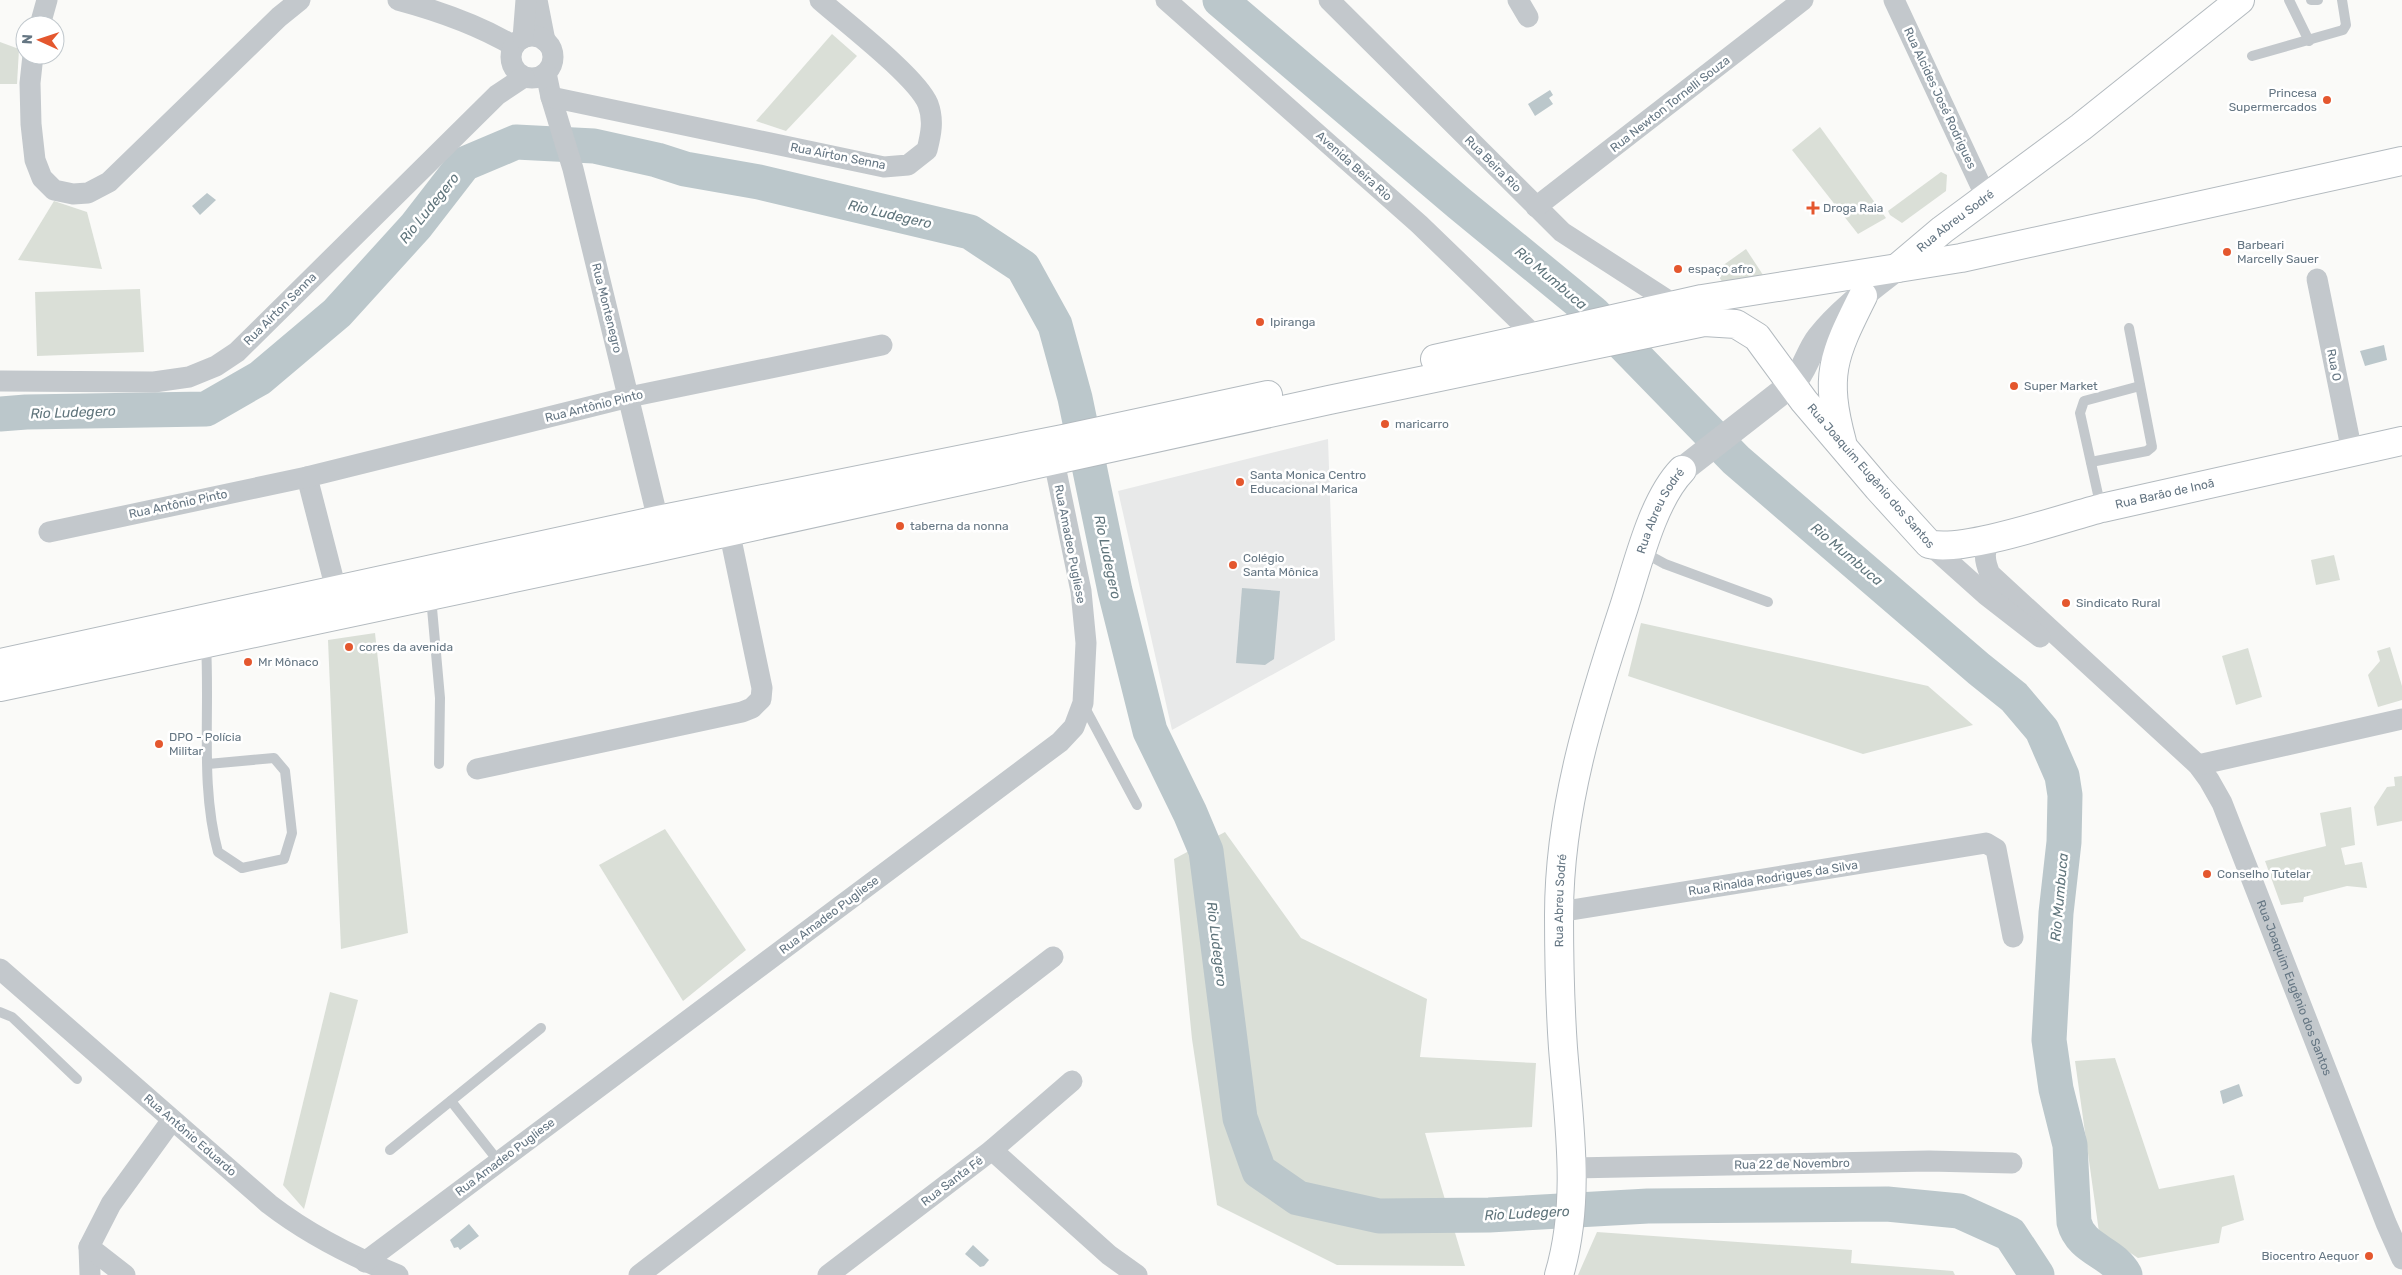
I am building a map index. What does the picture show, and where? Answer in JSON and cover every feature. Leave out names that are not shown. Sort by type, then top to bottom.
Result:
[{"type":"main road","name":"Rua Abreu Sodré","points":[[1897,268],[1942,230],[2081,127],[2240,0]]},
{"type":"main road","points":[[1119,437],[1338,398],[1664,315],[1897,268],[1961,258],[2402,161]]},
{"type":"main road","points":[[1843,446],[1833,404],[1833,363],[1863,296]]},
{"type":"main road","name":"Rua Joaquim Eugênio dos Santos","points":[[1664,315],[1739,326],[1757,337],[1792,384],[1843,446],[1929,544]]},
{"type":"main road","points":[[0,663],[339,601],[431,596],[729,530],[1061,453],[1119,437],[1536,337],[1566,340]]},
{"type":"main road","name":"Rua Barão de Inoã","points":[[1929,544],[1944,547],[1992,537],[2101,508],[2402,440]]},
{"type":"main road","points":[[0,687],[206,644],[339,601],[658,520],[1061,453]]},
{"type":"main road","name":"Rua Abreu Sodré","points":[[1559,1275],[1565,1254],[1571,1217],[1572,1168],[1561,1000],[1559,912],[1563,848],[1571,793],[1585,731],[1642,552],[1664,494],[1682,470]]},
{"type":"street","points":[[43,15],[47,0]]},
{"type":"street","points":[[32,65],[30,91],[35,160],[42,178],[54,190],[73,194],[88,193],[109,182],[280,9],[300,0]]},
{"type":"street","points":[[398,0],[438,11],[519,42],[535,36],[546,41]]},
{"type":"street","points":[[526,0],[519,42],[511,57],[530,74],[552,63],[552,51],[546,41],[537,0]]},
{"type":"street","name":"Rua Aírton Senna","points":[[551,97],[884,166],[908,165],[927,150],[932,126],[928,104],[913,82],[820,0]]},
{"type":"street","name":"Avenida Beira Rio","points":[[1166,0],[1419,224],[1536,337]]},
{"type":"street","name":"Rua Beira Rio","points":[[1329,0],[1562,232],[1664,315]]},
{"type":"street","name":"Rua Newton Tornelli Souza","points":[[1536,207],[1803,0]]},
{"type":"street","name":"Rua Alcides José Rodrigues","points":[[1894,0],[1986,197]]},
{"type":"street","name":"Rua Aírton Senna","points":[[0,382],[154,382],[189,378],[216,366],[237,352],[497,95],[530,74]]},
{"type":"street","name":"Rua Montenegro","points":[[530,74],[551,97],[561,126],[658,520]]},
{"type":"street","name":"Rua Abreu Sodré","points":[[1682,470],[1768,405],[1792,384],[1801,374],[1817,340],[1830,325],[1897,268]]},
{"type":"street","name":"Rua O","points":[[2317,279],[2352,452]]},
{"type":"street","name":"Rua Antônio Pinto","points":[[49,532],[308,477],[628,397],[882,345]]},
{"type":"street","name":"Rua Amadeo Pugliese","points":[[365,1262],[1060,742],[1074,727],[1083,703],[1086,643],[1081,591],[1061,453]]},
{"type":"street","points":[[308,477],[339,601]]},
{"type":"street","points":[[477,770],[742,712],[752,708],[761,699],[762,688],[729,530]]},
{"type":"street","name":"Rua Joaquim Eugênio dos Santos","points":[[1992,537],[1985,550],[1984,557],[1990,574],[2096,673],[2198,764],[2209,780],[2222,803],[2402,1259]]},
{"type":"street","name":"Rua Joaquim Eugênio dos Santos","points":[[1929,544],[2030,631],[2096,673]]},
{"type":"street","points":[[2198,764],[2402,719]]},
{"type":"street","name":"Rua Rinalda Rodrigues da Silva","points":[[1559,912],[1986,843],[1996,849],[2013,937]]},
{"type":"street","points":[[639,1275],[1053,957]]},
{"type":"street","name":"Rua Antônio Eduardo","points":[[0,968],[269,1204],[295,1224],[365,1262],[398,1275]]},
{"type":"street","name":"Rua Santa Fé","points":[[828,1275],[992,1150],[1072,1081]]},
{"type":"street","points":[[90,1275],[89,1247],[111,1204],[172,1120]]},
{"type":"street","points":[[992,1150],[1094,1243],[1137,1275]]},
{"type":"street","name":"Rua 22 de Novembro","points":[[1572,1168],[1929,1162],[2012,1163]]},
{"type":"street","points":[[89,1247],[125,1275]]},
{"type":"lane","points":[[2289,0],[2308,41]]},
{"type":"lane","points":[[2311,0],[2318,0]]},
{"type":"lane","points":[[2252,56],[2343,30],[2346,24],[2342,0]]},
{"type":"lane","points":[[2091,462],[2147,451],[2152,446],[2129,328]]},
{"type":"lane","points":[[2101,508],[2080,413],[2084,401],[2140,386]]},
{"type":"lane","points":[[1642,552],[1665,564],[1768,602]]},
{"type":"lane","points":[[431,596],[440,698],[440,764]]},
{"type":"lane","points":[[206,644],[208,764],[211,827],[218,852],[242,868],[284,859],[292,833],[285,770],[274,758],[208,764]]},
{"type":"lane","points":[[1083,703],[1137,805]]},
{"type":"lane","points":[[0,1012],[12,1017],[77,1079]]},
{"type":"lane","points":[[390,1150],[541,1028]]},
{"type":"lane","points":[[451,1101],[499,1162]]},
{"type":"shaded area","points":[[832,34],[857,56],[786,131],[756,121]]},
{"type":"shaded area","points":[[0,42],[15,48],[15,65],[18,65],[17,84],[0,84]]},
{"type":"shaded area","points":[[1550,90],[1553,95],[1549,98],[1553,104],[1535,116],[1528,104]]},
{"type":"shaded area","points":[[1820,127],[1886,218],[1858,234],[1792,150]]},
{"type":"shaded area","points":[[1941,172],[1947,175],[1946,191],[1902,223],[1890,215],[1888,211]]},
{"type":"shaded area","points":[[207,193],[216,200],[200,215],[192,206]]},
{"type":"shaded area","points":[[54,201],[87,212],[102,269],[18,260]]},
{"type":"shaded area","points":[[1746,249],[1765,278],[1723,283],[1715,271]]},
{"type":"shaded area","points":[[140,289],[144,352],[37,356],[35,292]]},
{"type":"shaded area","points":[[2384,345],[2387,360],[2365,366],[2360,351]]},
{"type":"shaded area","name":"Colégio Santa Mônica","points":[[1328,439],[1335,640],[1172,730],[1118,491]]},
{"type":"shaded area","points":[[2334,555],[2340,580],[2316,585],[2311,560]]},
{"type":"shaded area","points":[[1242,588],[1280,591],[1274,659],[1265,665],[1236,663]]},
{"type":"shaded area","points":[[1641,623],[1928,686],[1973,725],[1863,754],[1628,676]]},
{"type":"shaded area","points":[[375,633],[408,933],[341,949],[328,640]]},
{"type":"shaded area","points":[[2390,647],[2402,686],[2402,700],[2378,707],[2368,675],[2380,661],[2377,651]]},
{"type":"shaded area","points":[[2248,648],[2262,697],[2236,705],[2222,656]]},
{"type":"shaded area","points":[[2402,776],[2402,821],[2377,826],[2374,807],[2387,787],[2395,786],[2394,777]]},
{"type":"shaded area","points":[[2351,807],[2355,845],[2341,848],[2345,865],[2362,862],[2367,888],[2347,886],[2304,897],[2303,902],[2281,905],[2265,861],[2326,846],[2320,813]]},
{"type":"shaded area","points":[[665,829],[746,950],[683,1001],[599,865]]},
{"type":"shaded area","points":[[1225,832],[1301,938],[1427,999],[1420,1057],[1536,1063],[1532,1127],[1425,1133],[1465,1266],[1337,1265],[1217,1205],[1192,1039],[1174,859]]},
{"type":"shaded area","points":[[330,992],[358,1000],[304,1209],[283,1185]]},
{"type":"shaded area","points":[[2115,1058],[2159,1189],[2234,1175],[2244,1220],[2222,1227],[2219,1243],[2138,1258],[2099,1232],[2075,1061]]},
{"type":"shaded area","points":[[2239,1084],[2243,1096],[2223,1104],[2220,1091]]},
{"type":"shaded area","points":[[469,1224],[479,1236],[460,1250],[458,1247],[454,1248],[450,1240]]},
{"type":"shaded area","points":[[1597,1232],[1852,1250],[1851,1263],[1953,1271],[1955,1275],[1578,1275]]},
{"type":"shaded area","points":[[973,1245],[989,1260],[984,1266],[980,1267],[965,1254]]},
{"type":"waterway","name":"Rio Mumbuca","points":[[1220,0],[1460,204],[1593,313],[1736,460],[2014,697],[2042,730],[2062,776],[2065,795],[2064,842],[2056,913],[2049,1040],[2056,1089],[2070,1145],[2074,1222],[2083,1239],[2113,1261],[2125,1275]]},
{"type":"waterway","name":"Rio Ludegero","points":[[0,414],[206,409],[260,378],[337,313],[416,226],[464,164],[516,142],[594,146],[657,160],[685,169],[759,182],[970,232],[1023,267],[1055,325],[1075,398],[1115,591],[1150,731],[1190,813],[1206,851],[1240,1118],[1259,1171],[1298,1198],[1379,1216],[1489,1215],[1648,1206],[1887,1204],[1959,1211],[2010,1234],[2037,1275]]},
{"type":"place","name":"Princesa Supermercados","points":[[2327,100]]},
{"type":"place","name":"Droga Raia","points":[[1813,208]]},
{"type":"place","name":"Barbeari Marcelly Sauer","points":[[2227,252]]},
{"type":"place","name":"espaço afro","points":[[1678,269]]},
{"type":"place","name":"Ipiranga","points":[[1260,322]]},
{"type":"place","name":"Super Market","points":[[2014,386]]},
{"type":"place","name":"maricarro","points":[[1385,424]]},
{"type":"place","name":"Santa Monica Centro Educacional Marica","points":[[1240,482]]},
{"type":"place","name":"taberna da nonna","points":[[900,526]]},
{"type":"place","name":"Colégio Santa Mônica","points":[[1233,565]]},
{"type":"place","name":"Sindicato Rural","points":[[2066,603]]},
{"type":"place","name":"cores da avenida","points":[[349,647]]},
{"type":"place","name":"Mr Mônaco","points":[[248,662]]},
{"type":"place","name":"DPO - Polícia Militar","points":[[159,744]]},
{"type":"place","name":"Conselho Tutelar","points":[[2207,874]]},
{"type":"place","name":"Biocentro Aequor","points":[[2369,1256]]}]
